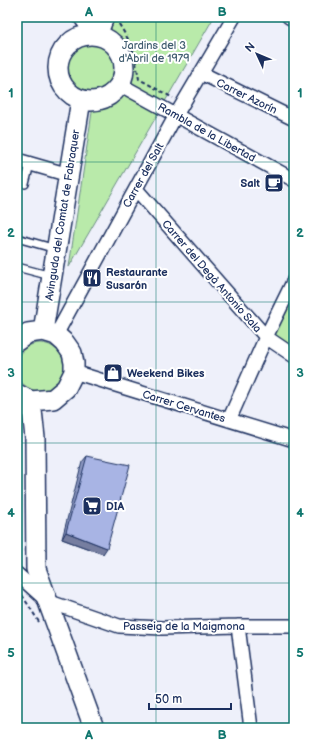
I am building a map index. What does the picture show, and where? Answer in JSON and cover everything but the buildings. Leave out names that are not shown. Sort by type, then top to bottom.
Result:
[{"type":"street","points":[[80,17],[95,35]]},
{"type":"street","points":[[95,35],[104,17]]},
{"type":"street","name":"Carrer del Salt","points":[[49,333],[136,189],[180,109],[234,17]]},
{"type":"street","points":[[289,17],[294,20]]},
{"type":"street","points":[[86,35],[95,35],[107,39],[115,45],[121,54],[124,64],[123,75],[119,84],[112,93],[103,99],[92,101],[81,100],[71,95],[63,87],[59,77],[58,66],[60,55],[66,45],[75,38],[86,35]]},
{"type":"street","name":"Carrer Azorín","points":[[201,73],[294,119]]},
{"type":"street","name":"Rambla de la Libertad","points":[[119,84],[180,109],[294,180]]},
{"type":"street","name":"Avinguda del Comtat de Fabraquer","points":[[49,333],[52,276],[81,100]]},
{"type":"street","points":[[17,160],[69,175]]},
{"type":"street","name":"Carrer del Degà Antonio Sala","points":[[136,189],[266,337],[294,356]]},
{"type":"street","points":[[229,420],[266,337],[294,280]]},
{"type":"street","points":[[17,341],[28,333],[49,333],[65,343],[72,353],[74,363],[74,372],[66,388],[53,399],[24,397],[35,438],[36,569],[94,728]]},
{"type":"street","name":"Carrer Cervantes","points":[[74,372],[294,440]]},
{"type":"street","points":[[17,564],[20,577]]},
{"type":"street","name":"Passeig de la Maigmona","points":[[20,577],[47,601],[119,626],[162,628],[294,626]]},
{"type":"street","points":[[238,626],[251,728]]},
{"type":"lane","points":[[25,184],[30,164]]},
{"type":"lane","points":[[17,238],[56,249]]},
{"type":"lane","points":[[17,266],[52,276]]},
{"type":"path","points":[[120,17],[119,24],[131,44],[140,79],[180,109]]},
{"type":"green space","name":"Jardins del 3 d'Abril de 1979","points":[[115,17],[214,17],[69,267],[92,112],[131,91],[111,28]]},
{"type":"green space","points":[[86,43],[96,43],[105,47],[111,53],[114,58],[114,76],[105,87],[96,91],[86,91],[77,87],[71,81],[67,72],[67,62],[71,53],[77,47]]},
{"type":"green space","points":[[294,280],[294,356],[266,337]]},
{"type":"green space","points":[[35,343],[45,343],[57,350],[64,362],[64,372],[57,384],[45,391],[35,391],[27,387],[20,380],[16,372],[16,362],[20,354],[27,347]]},
{"type":"place","name":"Salt","points":[[274,183]]},
{"type":"place","name":"Restaurante Susarón","points":[[92,278]]},
{"type":"place","name":"Weekend Bikes","points":[[113,373]]},
{"type":"place","name":"DIA","points":[[92,506]]}]
